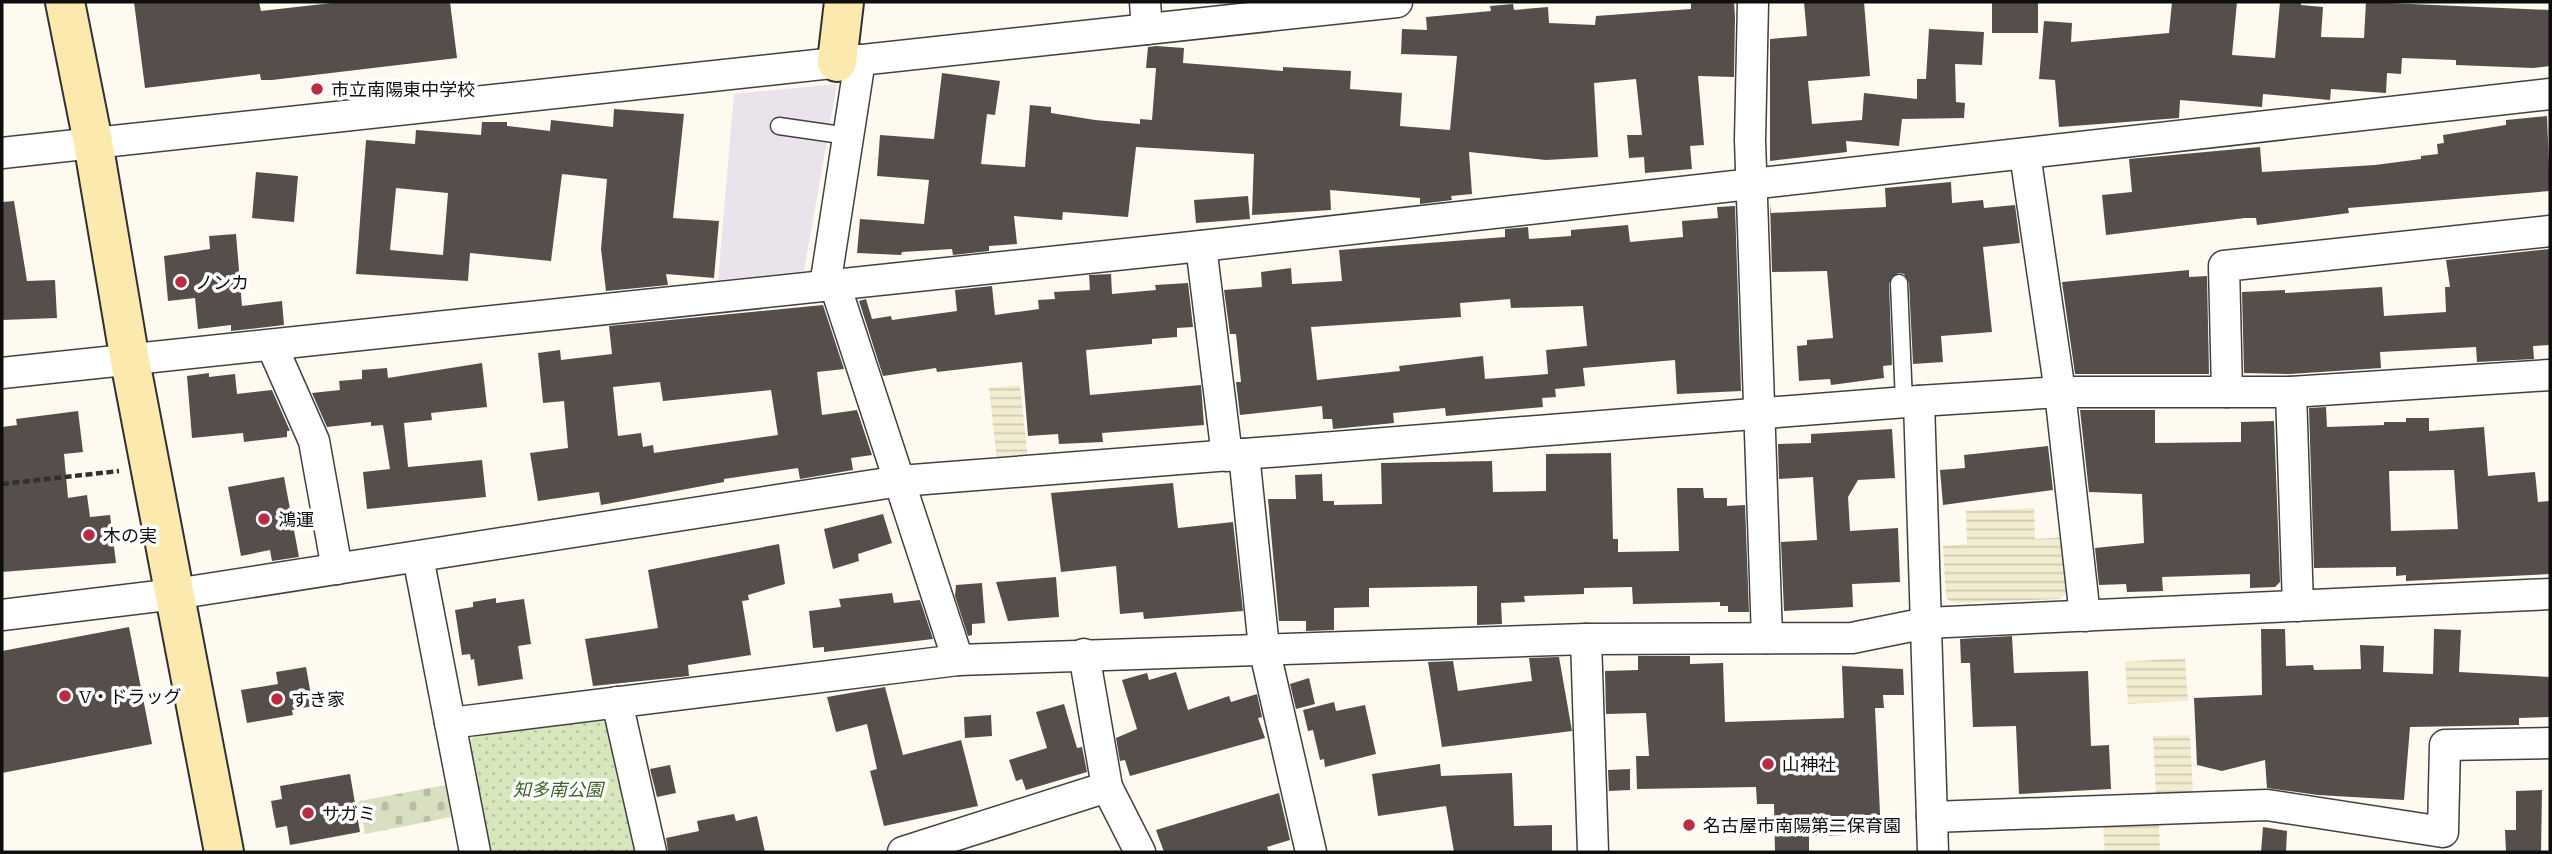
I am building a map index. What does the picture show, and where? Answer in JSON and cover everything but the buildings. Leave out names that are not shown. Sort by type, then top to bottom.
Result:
[{"type":"street","points":[[65,2],[93,142],[130,361],[224,852]]},
{"type":"street","points":[[844,2],[848,61],[848,136],[830,286],[900,481],[958,660]]},
{"type":"street","points":[[2,153],[848,61],[1146,15],[1397,2]]},
{"type":"street","points":[[1753,2],[1752,184],[1767,638]]},
{"type":"street","points":[[2,373],[1201,246],[2550,94]]},
{"type":"street","points":[[2025,154],[2060,393],[2085,616]]},
{"type":"street","points":[[2227,392],[2224,266],[2550,231]]},
{"type":"street","points":[[1201,246],[1264,648],[1311,852]]},
{"type":"street","points":[[272,346],[314,441],[337,569]]},
{"type":"street","points":[[2,615],[175,594],[900,481],[1912,402],[2060,393],[2291,392],[2550,375]]},
{"type":"street","points":[[2291,392],[2298,606]]},
{"type":"street","points":[[1912,402],[1926,624],[1933,852]]},
{"type":"street","points":[[418,557],[475,852]]},
{"type":"street","points":[[450,723],[958,660],[1586,639],[1852,638],[1926,624],[2550,594]]},
{"type":"street","points":[[1586,639],[1593,852]]},
{"type":"street","points":[[1084,654],[1107,787],[1140,852]]},
{"type":"street","points":[[617,702],[651,852]]},
{"type":"street","points":[[1932,817],[2267,805],[2437,842],[2443,832],[2445,745],[2550,743]]},
{"type":"street","points":[[903,852],[1107,787]]},
{"type":"lane","points":[[779,126],[848,136]]},
{"type":"lane","points":[[1899,283],[1912,402]]},
{"type":"path","points":[[2,484],[150,467]]},
{"type":"shaded area","points":[[837,84],[804,271],[718,280],[734,94]]},
{"type":"shaded area","points":[[1020,385],[1028,459],[997,461],[989,388]]},
{"type":"shaded area","points":[[2034,508],[2035,539],[2066,537],[2071,589],[2060,599],[1952,603],[1946,598],[1943,546],[1967,544],[1966,511]]},
{"type":"shaded area","points":[[2185,658],[2188,701],[2128,704],[2125,662]]},
{"type":"shaded area","points":[[2190,735],[2193,793],[2156,795],[2153,736]]},
{"type":"shaded area","points":[[2159,824],[2160,852],[2105,852],[2103,827]]},
{"type":"green space","name":"知多南公園","points":[[602,721],[612,728],[641,852],[489,852],[470,743],[477,733]]},
{"type":"green space","points":[[446,785],[451,817],[365,834],[359,801]]},
{"type":"place","name":"市立南陽東中学校","points":[[317,89]]},
{"type":"place","name":"ノンカ","points":[[181,282]]},
{"type":"place","name":"鴻運","points":[[264,519]]},
{"type":"place","name":"木の実","points":[[89,535]]},
{"type":"place","name":"V・ドラッグ","points":[[65,696]]},
{"type":"place","name":"すき家","points":[[277,699]]},
{"type":"place","name":"山神社","points":[[1768,764]]},
{"type":"place","name":"サガミ","points":[[308,813]]},
{"type":"place","name":"名古屋市南陽第二保育園","points":[[1689,825]]}]
